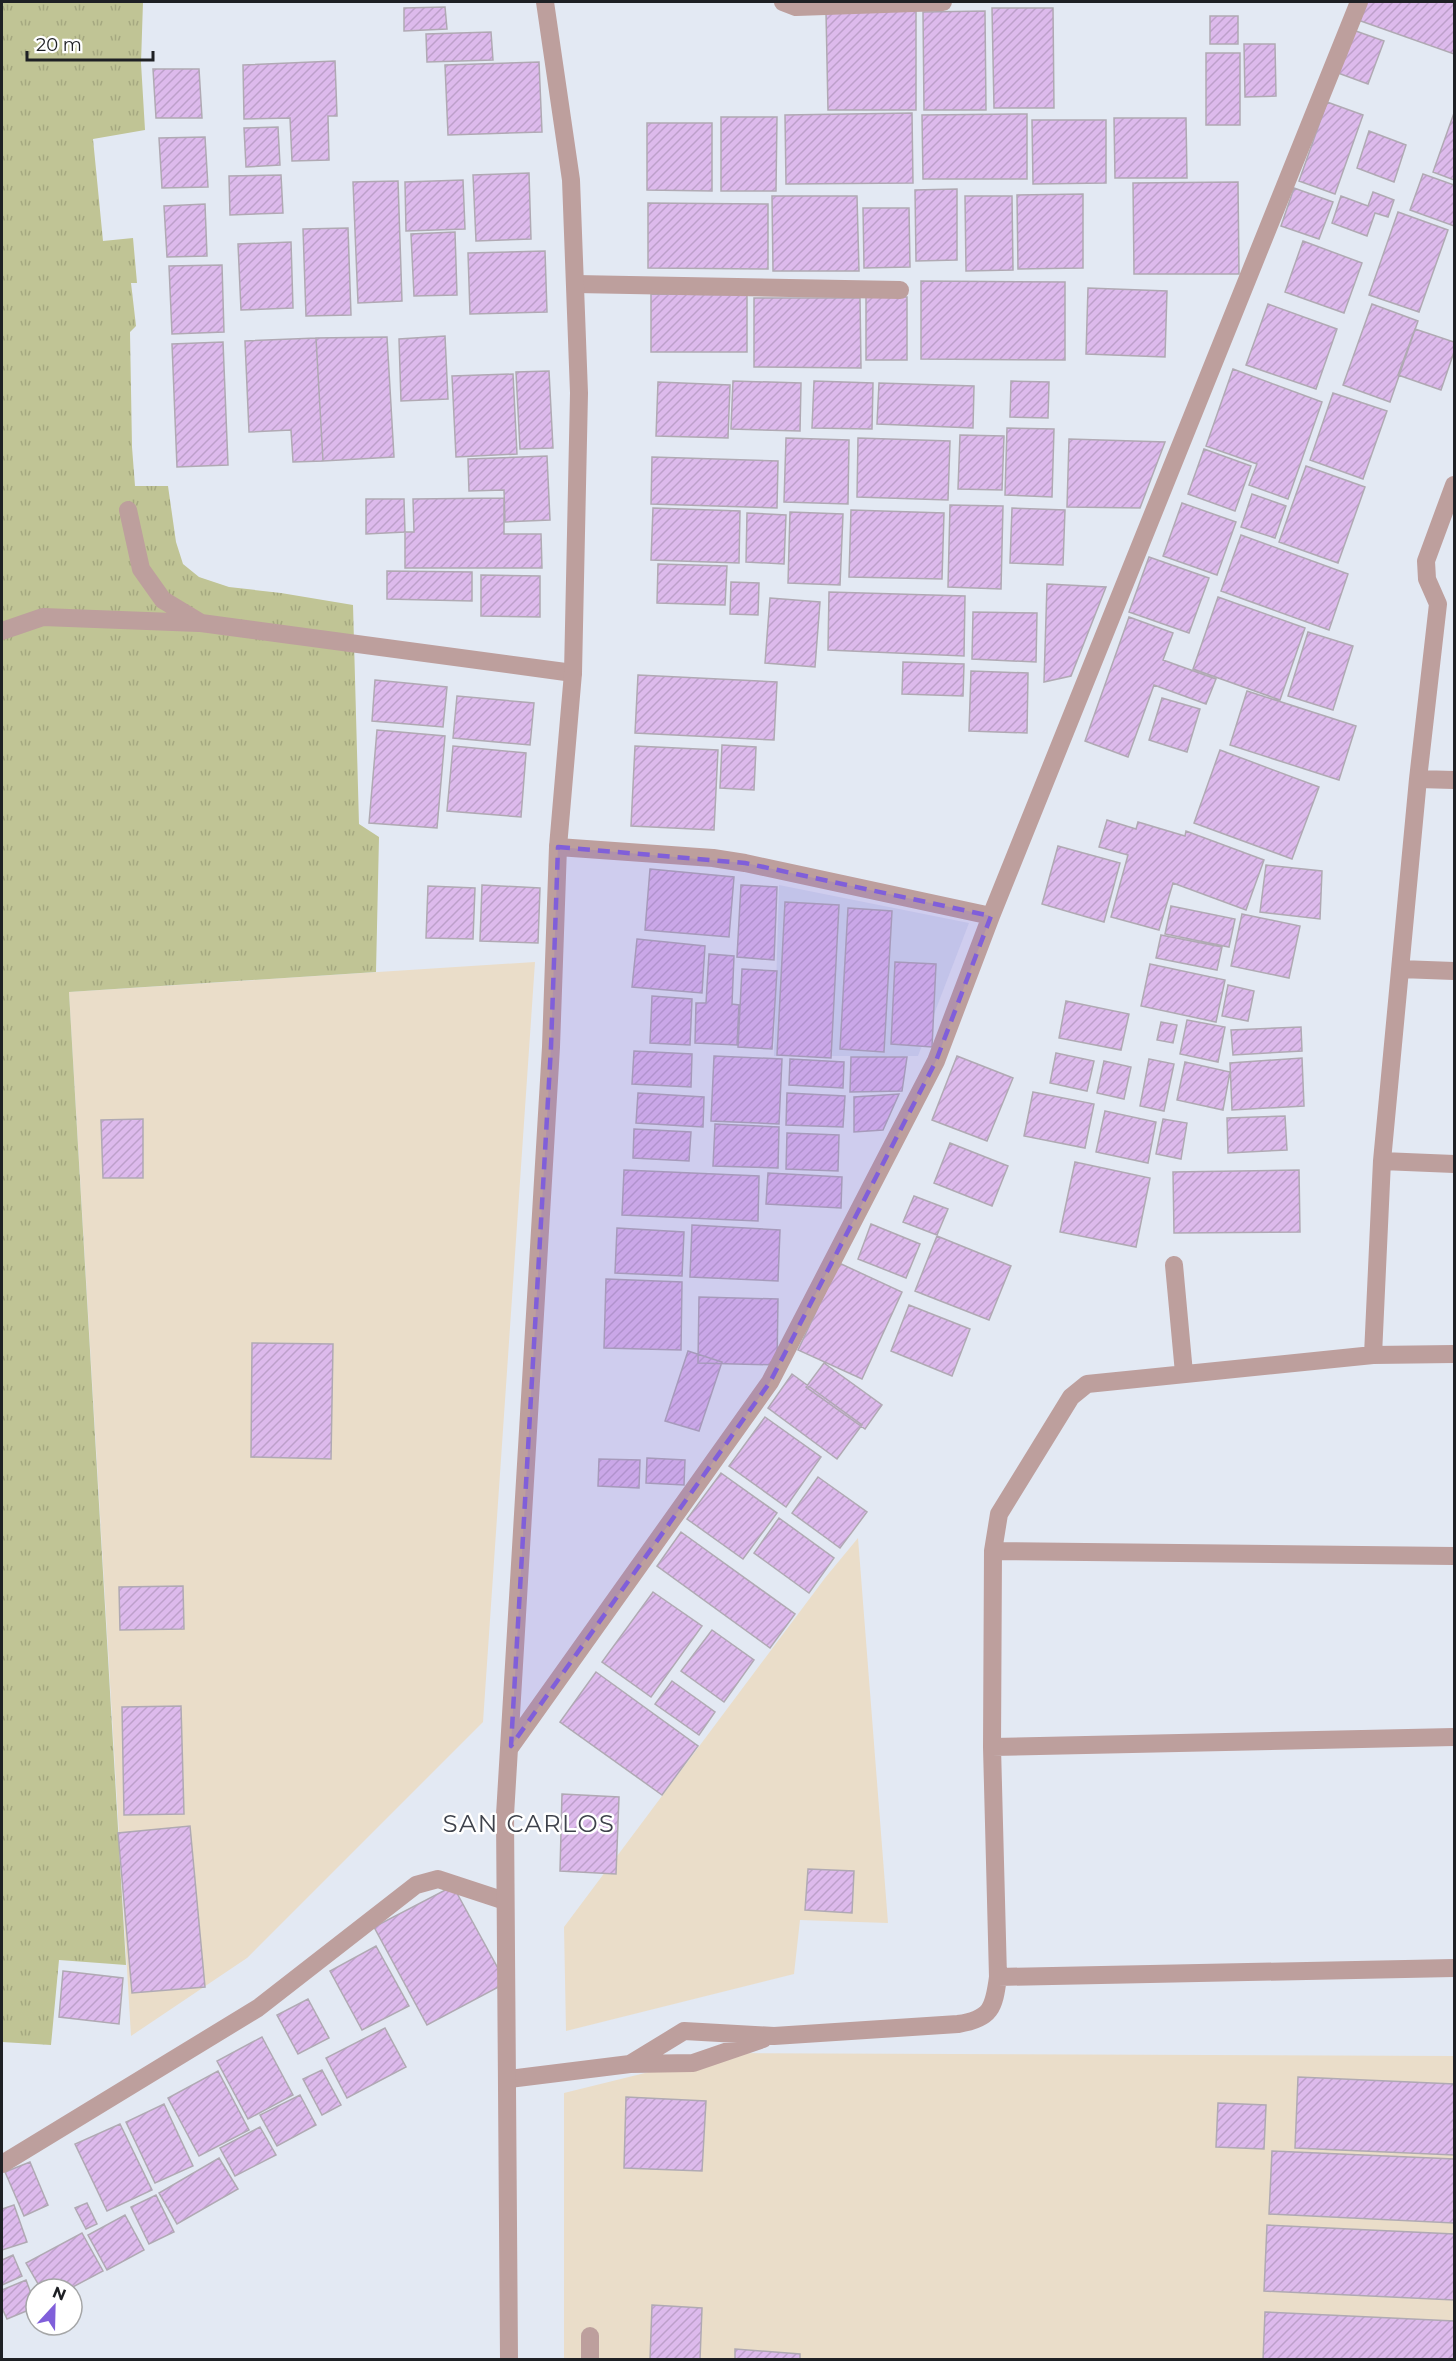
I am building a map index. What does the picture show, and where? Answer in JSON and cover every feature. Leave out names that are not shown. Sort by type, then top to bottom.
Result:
[{"type":"street","points":[[509,2360],[509,2079],[505,1815],[551,1047],[558,847],[573,673],[579,393],[571,180],[545,2]]},
{"type":"street","points":[[783,2],[796,7],[943,2]]},
{"type":"street","points":[[510,1746],[770,1382],[936,1061],[991,916],[1359,2]]},
{"type":"street","points":[[576,284],[900,291]]},
{"type":"street","points":[[1373,1355],[1382,1161],[1418,779],[1446,604],[1427,579],[1426,561],[1455,485]]},
{"type":"street","points":[[128,510],[141,569],[163,600],[201,623]]},
{"type":"street","points":[[2,631],[43,617],[201,623],[573,673]]},
{"type":"street","points":[[1418,779],[1455,780]]},
{"type":"street","points":[[558,847],[713,858],[745,863],[991,916]]},
{"type":"street","points":[[1400,969],[1455,971]]},
{"type":"street","points":[[1382,1161],[1455,1164]]},
{"type":"street","points":[[1174,1265],[1184,1373]]},
{"type":"street","points":[[630,2064],[684,2031],[774,2036],[973,2022],[984,2018],[989,2012],[996,1993],[998,1977],[992,1747],[993,1551],[999,1514],[1071,1397],[1087,1384],[1184,1373],[1373,1355],[1455,1354]]},
{"type":"street","points":[[993,1551],[1455,1557]]},
{"type":"street","points":[[992,1747],[1455,1737]]},
{"type":"street","points":[[2,2164],[258,2008],[416,1885],[438,1879],[505,1901]]},
{"type":"street","points":[[998,1977],[1455,1968]]},
{"type":"street","points":[[509,2079],[630,2064],[693,2063],[774,2036]]},
{"type":"street","points":[[590,2336],[590,2360]]},
{"type":"highlighted area","points":[[558,847],[745,863],[991,916],[936,1061],[770,1382],[511,1746],[551,1047]]},
{"type":"shaded area","points":[[779,885],[969,923],[918,1056],[774,1056]]},
{"type":"shaded area","points":[[535,962],[483,1722],[247,1958],[131,2036],[69,992]]},
{"type":"shaded area","points":[[858,1538],[888,1923],[800,1920],[794,1974],[566,2031],[564,1927],[825,1578]]},
{"type":"shaded area","points":[[726,2053],[1454,2056],[1454,2359],[564,2360],[564,2093]]},
{"type":"green space","points":[[2,2],[143,2],[141,63],[145,130],[93,139],[103,241],[133,238],[137,283],[131,283],[136,326],[130,332],[135,486],[168,486],[176,542],[183,564],[199,577],[229,587],[353,605],[359,824],[379,837],[376,972],[69,992],[126,1965],[59,1960],[51,2045],[2,2042]]},
{"type":"building","points":[[1365,2],[1454,2],[1454,54],[1358,20]]},
{"type":"building","points":[[445,7],[447,29],[404,31],[404,8]]},
{"type":"building","points":[[992,8],[1053,8],[1054,108],[994,108]]},
{"type":"building","points":[[916,11],[916,110],[828,110],[826,12]]},
{"type":"building","points":[[985,11],[986,110],[924,110],[923,12]]},
{"type":"building","points":[[1210,16],[1238,16],[1238,44],[1210,44]]},
{"type":"building","points":[[1353,30],[1384,41],[1368,84],[1338,73]]},
{"type":"building","points":[[491,32],[493,60],[427,62],[426,34]]},
{"type":"building","points":[[1244,44],[1275,44],[1276,96],[1245,97]]},
{"type":"building","points":[[1206,53],[1240,53],[1240,125],[1206,125]]},
{"type":"building","points":[[335,61],[337,116],[328,116],[329,160],[292,161],[290,118],[244,119],[243,65]]},
{"type":"building","points":[[539,62],[542,132],[448,135],[445,65]]},
{"type":"building","points":[[153,69],[199,69],[202,118],[156,118]]},
{"type":"building","points":[[1327,102],[1363,115],[1335,194],[1299,181]]},
{"type":"building","points":[[912,113],[913,183],[786,184],[785,115]]},
{"type":"building","points":[[1454,113],[1454,180],[1433,172]]},
{"type":"building","points":[[1027,114],[1027,179],[923,179],[922,115]]},
{"type":"building","points":[[721,117],[777,117],[776,191],[721,191]]},
{"type":"building","points":[[1114,118],[1186,118],[1187,178],[1115,178]]},
{"type":"building","points":[[1032,120],[1106,120],[1106,183],[1033,184]]},
{"type":"building","points":[[647,123],[712,123],[712,191],[647,190]]},
{"type":"building","points":[[278,127],[280,165],[246,167],[244,128]]},
{"type":"building","points":[[1369,131],[1406,145],[1394,182],[1357,168]]},
{"type":"building","points":[[205,137],[208,187],[162,188],[159,138]]},
{"type":"building","points":[[529,173],[531,239],[476,241],[473,175]]},
{"type":"building","points":[[1423,174],[1454,185],[1454,226],[1410,210]]},
{"type":"building","points":[[281,175],[283,213],[230,215],[229,176]]},
{"type":"building","points":[[463,180],[465,229],[406,231],[405,182]]},
{"type":"building","points":[[398,181],[402,301],[358,303],[353,182]]},
{"type":"building","points":[[1238,182],[1239,274],[1134,274],[1133,183]]},
{"type":"building","points":[[1294,188],[1333,202],[1319,239],[1281,226]]},
{"type":"building","points":[[957,189],[957,260],[916,261],[915,190]]},
{"type":"building","points":[[1373,192],[1394,200],[1388,217],[1375,213],[1367,236],[1332,223],[1341,196],[1368,206]]},
{"type":"building","points":[[1083,194],[1083,268],[1018,269],[1017,195]]},
{"type":"building","points":[[772,196],[857,196],[859,271],[773,271]]},
{"type":"building","points":[[965,196],[1012,196],[1013,270],[966,271]]},
{"type":"building","points":[[648,203],[768,204],[768,269],[648,268]]},
{"type":"building","points":[[205,204],[207,256],[167,257],[164,206]]},
{"type":"building","points":[[863,208],[909,208],[910,267],[864,268]]},
{"type":"building","points":[[1398,212],[1448,230],[1419,312],[1369,295]]},
{"type":"building","points":[[348,228],[351,315],[306,316],[303,229]]},
{"type":"building","points":[[455,232],[457,295],[414,296],[411,234]]},
{"type":"building","points":[[1303,241],[1362,263],[1344,313],[1285,292]]},
{"type":"building","points":[[291,242],[293,308],[241,310],[238,244]]},
{"type":"building","points":[[545,251],[547,312],[470,314],[468,253]]},
{"type":"building","points":[[222,265],[224,332],[172,334],[169,266]]},
{"type":"building","points":[[921,281],[1065,282],[1065,360],[921,359]]},
{"type":"building","points":[[1088,288],[1167,291],[1165,357],[1086,354]]},
{"type":"building","points":[[651,294],[747,295],[747,352],[651,352]]},
{"type":"building","points":[[866,297],[907,297],[907,360],[866,360]]},
{"type":"building","points":[[754,298],[860,298],[861,368],[754,367]]},
{"type":"building","points":[[1268,304],[1337,329],[1316,389],[1246,365]]},
{"type":"building","points":[[1372,304],[1418,321],[1390,402],[1343,385]]},
{"type":"building","points":[[1415,329],[1454,342],[1454,352],[1441,390],[1398,375]]},
{"type":"building","points":[[445,336],[448,399],[401,401],[399,339]]},
{"type":"building","points":[[387,337],[394,457],[323,461],[316,338]]},
{"type":"building","points":[[316,338],[323,461],[293,462],[291,430],[249,432],[245,341]]},
{"type":"building","points":[[223,342],[228,465],[177,467],[172,344]]},
{"type":"building","points":[[1233,369],[1322,402],[1288,499],[1249,485],[1257,464],[1206,446]]},
{"type":"building","points":[[549,371],[553,448],[520,449],[516,372]]},
{"type":"building","points":[[513,374],[517,454],[456,457],[452,376]]},
{"type":"building","points":[[733,381],[801,383],[800,431],[731,429]]},
{"type":"building","points":[[814,381],[873,383],[872,429],[812,428]]},
{"type":"building","points":[[1011,381],[1049,382],[1048,418],[1010,417]]},
{"type":"building","points":[[658,382],[730,385],[728,438],[656,436]]},
{"type":"building","points":[[879,383],[974,386],[973,428],[877,424]]},
{"type":"building","points":[[1333,393],[1387,411],[1363,479],[1310,460]]},
{"type":"building","points":[[1007,428],[1054,429],[1052,497],[1005,495]]},
{"type":"building","points":[[960,435],[1004,436],[1002,490],[958,489]]},
{"type":"building","points":[[786,438],[849,440],[848,504],[784,502]]},
{"type":"building","points":[[858,438],[950,441],[948,500],[857,497]]},
{"type":"building","points":[[1069,439],[1165,442],[1140,508],[1067,507]]},
{"type":"building","points":[[1204,449],[1251,466],[1235,511],[1188,494]]},
{"type":"building","points":[[547,456],[550,520],[505,522],[504,490],[469,491],[468,459]]},
{"type":"building","points":[[652,457],[778,461],[777,508],[651,504]]},
{"type":"building","points":[[1306,466],[1365,487],[1338,563],[1279,542]]},
{"type":"building","points":[[1252,494],[1286,506],[1275,538],[1241,527]]},
{"type":"building","points":[[504,498],[504,534],[541,534],[542,568],[405,568],[405,532],[414,532],[413,499]]},
{"type":"building","points":[[366,499],[404,499],[405,532],[366,534]]},
{"type":"building","points":[[1182,503],[1236,522],[1217,575],[1163,556]]},
{"type":"building","points":[[950,505],[1003,506],[1001,589],[948,587]]},
{"type":"building","points":[[653,508],[740,511],[739,563],[651,560]]},
{"type":"building","points":[[1012,508],[1065,510],[1063,565],[1010,563]]},
{"type":"building","points":[[851,510],[944,513],[942,579],[849,577]]},
{"type":"building","points":[[790,512],[843,514],[840,585],[788,583]]},
{"type":"building","points":[[747,513],[786,515],[784,564],[746,562]]},
{"type":"building","points":[[1241,535],[1348,574],[1329,630],[1221,591]]},
{"type":"building","points":[[1149,557],[1209,578],[1189,633],[1129,612]]},
{"type":"building","points":[[658,564],[727,566],[725,605],[657,603]]},
{"type":"building","points":[[387,571],[472,572],[472,601],[387,599]]},
{"type":"building","points":[[481,575],[540,576],[540,617],[481,616]]},
{"type":"building","points":[[731,582],[759,583],[758,615],[730,614]]},
{"type":"building","points":[[1047,584],[1106,587],[1071,676],[1044,682]]},
{"type":"building","points":[[829,592],[965,596],[964,656],[828,650]]},
{"type":"building","points":[[1218,597],[1305,628],[1280,700],[1193,669]]},
{"type":"building","points":[[770,598],[820,602],[815,667],[765,663]]},
{"type":"building","points":[[973,612],[1037,613],[1036,662],[972,659]]},
{"type":"building","points":[[1129,617],[1173,633],[1163,660],[1216,679],[1206,704],[1154,685],[1128,757],[1085,741]]},
{"type":"building","points":[[1308,632],[1353,646],[1333,710],[1288,696]]},
{"type":"building","points":[[903,662],[964,664],[963,696],[902,694]]},
{"type":"building","points":[[971,671],[1028,673],[1027,733],[969,731]]},
{"type":"building","points":[[638,675],[777,682],[774,740],[635,733]]},
{"type":"building","points":[[375,680],[447,687],[443,727],[372,721]]},
{"type":"building","points":[[1247,691],[1356,726],[1339,780],[1230,745]]},
{"type":"building","points":[[457,696],[534,703],[530,745],[453,738]]},
{"type":"building","points":[[1162,698],[1200,709],[1187,752],[1149,740]]},
{"type":"building","points":[[377,730],[445,736],[437,828],[369,823]]},
{"type":"building","points":[[722,745],[756,747],[754,790],[720,788]]},
{"type":"building","points":[[453,746],[526,753],[521,817],[447,811]]},
{"type":"building","points":[[635,746],[718,750],[714,830],[631,826]]},
{"type":"building","points":[[1220,750],[1319,787],[1292,859],[1194,823]]},
{"type":"building","points":[[1107,820],[1136,829],[1138,822],[1185,836],[1186,831],[1264,860],[1246,910],[1173,883],[1159,930],[1111,917],[1128,855],[1099,847]]},
{"type":"building","points":[[1058,846],[1120,863],[1104,922],[1042,904]]},
{"type":"building","points":[[1266,865],[1322,871],[1320,919],[1260,912]]},
{"type":"building","points":[[650,869],[734,877],[729,937],[645,930]]},
{"type":"building","points":[[482,885],[540,888],[538,943],[480,941]]},
{"type":"building","points":[[741,885],[777,887],[774,960],[737,957]]},
{"type":"building","points":[[428,886],[475,888],[473,939],[426,938]]},
{"type":"building","points":[[785,902],[839,905],[831,1058],[777,1055]]},
{"type":"building","points":[[1171,906],[1235,919],[1229,947],[1165,934]]},
{"type":"building","points":[[848,908],[892,911],[884,1052],[840,1049]]},
{"type":"building","points":[[1242,914],[1300,926],[1289,978],[1231,966]]},
{"type":"building","points":[[1161,935],[1222,947],[1217,970],[1156,958]]},
{"type":"building","points":[[637,939],[705,946],[702,993],[632,987]]},
{"type":"building","points":[[709,954],[734,956],[732,1004],[739,1005],[737,1045],[695,1043],[696,1003],[706,1003]]},
{"type":"building","points":[[895,962],[936,964],[932,1047],[891,1044]]},
{"type":"building","points":[[1150,964],[1225,980],[1216,1022],[1141,1006]]},
{"type":"building","points":[[742,969],[777,971],[772,1049],[738,1047]]},
{"type":"building","points":[[1228,985],[1254,991],[1248,1021],[1222,1016]]},
{"type":"building","points":[[652,996],[692,999],[690,1045],[650,1043]]},
{"type":"building","points":[[1066,1001],[1129,1014],[1121,1050],[1059,1038]]},
{"type":"building","points":[[1187,1020],[1225,1027],[1218,1062],[1180,1054]]},
{"type":"building","points":[[1161,1022],[1177,1025],[1173,1043],[1157,1040]]},
{"type":"building","points":[[1301,1027],[1302,1051],[1233,1055],[1231,1030]]},
{"type":"building","points":[[634,1051],[692,1054],[691,1087],[632,1084]]},
{"type":"building","points":[[1056,1053],[1094,1061],[1087,1091],[1050,1083]]},
{"type":"building","points":[[714,1056],[782,1059],[779,1124],[711,1121]]},
{"type":"building","points":[[957,1056],[1013,1078],[987,1141],[932,1120]]},
{"type":"building","points":[[851,1057],[907,1057],[902,1091],[850,1092]]},
{"type":"building","points":[[1302,1058],[1304,1106],[1232,1110],[1230,1063]]},
{"type":"building","points":[[790,1059],[844,1062],[843,1088],[789,1085]]},
{"type":"building","points":[[1149,1059],[1174,1064],[1164,1111],[1140,1106]]},
{"type":"building","points":[[1104,1061],[1131,1067],[1124,1099],[1097,1093]]},
{"type":"building","points":[[1185,1062],[1230,1072],[1223,1110],[1177,1100]]},
{"type":"building","points":[[1033,1092],[1094,1104],[1085,1148],[1024,1136]]},
{"type":"building","points":[[638,1093],[704,1097],[703,1127],[636,1123]]},
{"type":"building","points":[[787,1093],[845,1096],[843,1127],[786,1125]]},
{"type":"building","points":[[899,1094],[883,1130],[854,1132],[854,1097]]},
{"type":"building","points":[[1105,1111],[1156,1122],[1148,1163],[1096,1152]]},
{"type":"building","points":[[1285,1116],[1287,1150],[1228,1153],[1227,1118]]},
{"type":"building","points":[[143,1119],[143,1178],[103,1178],[101,1120]]},
{"type":"building","points":[[1163,1119],[1187,1123],[1181,1159],[1156,1154]]},
{"type":"building","points":[[715,1124],[779,1127],[778,1168],[713,1166]]},
{"type":"building","points":[[634,1129],[691,1132],[689,1161],[633,1158]]},
{"type":"building","points":[[787,1133],[839,1135],[838,1171],[786,1169]]},
{"type":"building","points":[[950,1143],[1008,1166],[992,1206],[934,1183]]},
{"type":"building","points":[[1075,1162],[1150,1178],[1136,1247],[1060,1232]]},
{"type":"building","points":[[624,1170],[759,1176],[758,1221],[622,1215]]},
{"type":"building","points":[[1299,1170],[1300,1232],[1174,1233],[1173,1172]]},
{"type":"building","points":[[768,1173],[842,1177],[841,1208],[766,1204]]},
{"type":"building","points":[[914,1196],[948,1209],[937,1235],[903,1222]]},
{"type":"building","points":[[871,1224],[920,1244],[906,1278],[858,1259]]},
{"type":"building","points":[[692,1225],[780,1230],[778,1281],[690,1277]]},
{"type":"building","points":[[617,1228],[684,1232],[682,1276],[615,1273]]},
{"type":"building","points":[[937,1236],[1011,1266],[989,1320],[915,1291]]},
{"type":"building","points":[[839,1263],[902,1292],[862,1379],[798,1350]]},
{"type":"building","points":[[606,1279],[682,1282],[681,1350],[604,1348]]},
{"type":"building","points":[[699,1297],[778,1299],[777,1365],[698,1363]]},
{"type":"building","points":[[909,1305],[970,1329],[952,1376],[891,1351]]},
{"type":"building","points":[[252,1343],[333,1344],[331,1459],[251,1457]]},
{"type":"building","points":[[688,1351],[722,1362],[699,1431],[665,1421]]},
{"type":"building","points":[[824,1363],[882,1405],[865,1429],[806,1387]]},
{"type":"building","points":[[792,1374],[862,1425],[837,1459],[768,1408]]},
{"type":"building","points":[[765,1417],[821,1457],[786,1507],[729,1466]]},
{"type":"building","points":[[647,1458],[685,1460],[684,1485],[646,1483]]},
{"type":"building","points":[[599,1459],[640,1460],[639,1488],[598,1486]]},
{"type":"building","points":[[721,1473],[777,1513],[743,1559],[687,1519]]},
{"type":"building","points":[[818,1477],[867,1512],[840,1548],[792,1513]]},
{"type":"building","points":[[779,1518],[834,1558],[809,1593],[754,1553]]},
{"type":"building","points":[[681,1532],[795,1614],[770,1648],[657,1566]]},
{"type":"building","points":[[183,1586],[184,1629],[120,1630],[119,1587]]},
{"type":"building","points":[[653,1592],[702,1626],[651,1697],[602,1662]]},
{"type":"building","points":[[712,1630],[754,1660],[724,1702],[681,1671]]},
{"type":"building","points":[[596,1672],[698,1746],[662,1795],[560,1722]]},
{"type":"building","points":[[672,1681],[715,1712],[699,1735],[655,1704]]},
{"type":"building","points":[[181,1706],[184,1814],[124,1815],[122,1707]]},
{"type":"building","points":[[562,1794],[619,1797],[616,1874],[560,1871]]},
{"type":"building","points":[[190,1826],[205,1987],[132,1993],[118,1833]]},
{"type":"building","points":[[808,1869],[854,1871],[852,1913],[805,1910]]},
{"type":"building","points":[[453,1886],[506,1983],[427,2025],[374,1927]]},
{"type":"building","points":[[376,1946],[409,2006],[362,2030],[330,1971]]},
{"type":"building","points":[[63,1971],[123,1978],[119,2024],[59,2017]]},
{"type":"building","points":[[308,1999],[329,2038],[298,2054],[277,2015]]},
{"type":"building","points":[[385,2028],[406,2067],[347,2098],[326,2058]]},
{"type":"building","points":[[262,2037],[293,2095],[248,2119],[217,2061]]},
{"type":"building","points":[[322,2070],[341,2105],[322,2115],[303,2079]]},
{"type":"building","points":[[218,2071],[249,2130],[199,2156],[168,2098]]},
{"type":"building","points":[[1298,2077],[1454,2084],[1454,2155],[1295,2148]]},
{"type":"building","points":[[300,2095],[316,2125],[277,2146],[260,2115]]},
{"type":"building","points":[[626,2097],[706,2101],[702,2171],[624,2168]]},
{"type":"building","points":[[1218,2103],[1266,2105],[1264,2149],[1216,2147]]},
{"type":"building","points":[[164,2104],[193,2166],[155,2183],[126,2122]]},
{"type":"building","points":[[120,2124],[152,2190],[107,2211],[75,2144]]},
{"type":"building","points":[[260,2127],[276,2155],[235,2176],[220,2148]]},
{"type":"building","points":[[1272,2151],[1454,2159],[1454,2223],[1269,2214]]},
{"type":"building","points":[[219,2158],[238,2189],[177,2224],[159,2193]]},
{"type":"building","points":[[30,2162],[48,2205],[24,2216],[5,2172]]},
{"type":"building","points":[[156,2195],[174,2232],[149,2244],[131,2207]]},
{"type":"building","points":[[87,2203],[97,2224],[86,2229],[75,2208]]},
{"type":"building","points":[[14,2205],[27,2242],[2,2250],[2,2209]]},
{"type":"building","points":[[125,2215],[144,2250],[107,2270],[88,2235]]},
{"type":"building","points":[[1267,2225],[1454,2234],[1454,2300],[1264,2291]]},
{"type":"building","points":[[82,2233],[103,2271],[84,2281],[84,2277],[34,2277],[26,2263]]},
{"type":"building","points":[[13,2255],[22,2276],[2,2285],[2,2260]]},
{"type":"building","points":[[24,2281],[24,2312],[7,2319],[2,2308],[2,2290]]},
{"type":"building","points":[[652,2305],[702,2308],[700,2360],[650,2360]]},
{"type":"building","points":[[1265,2312],[1454,2321],[1454,2360],[1263,2360]]},
{"type":"building","points":[[735,2349],[800,2354],[800,2360],[735,2360]]},
{"type":"district","name":"SAN CARLOS","points":[[529,1823]]}]
